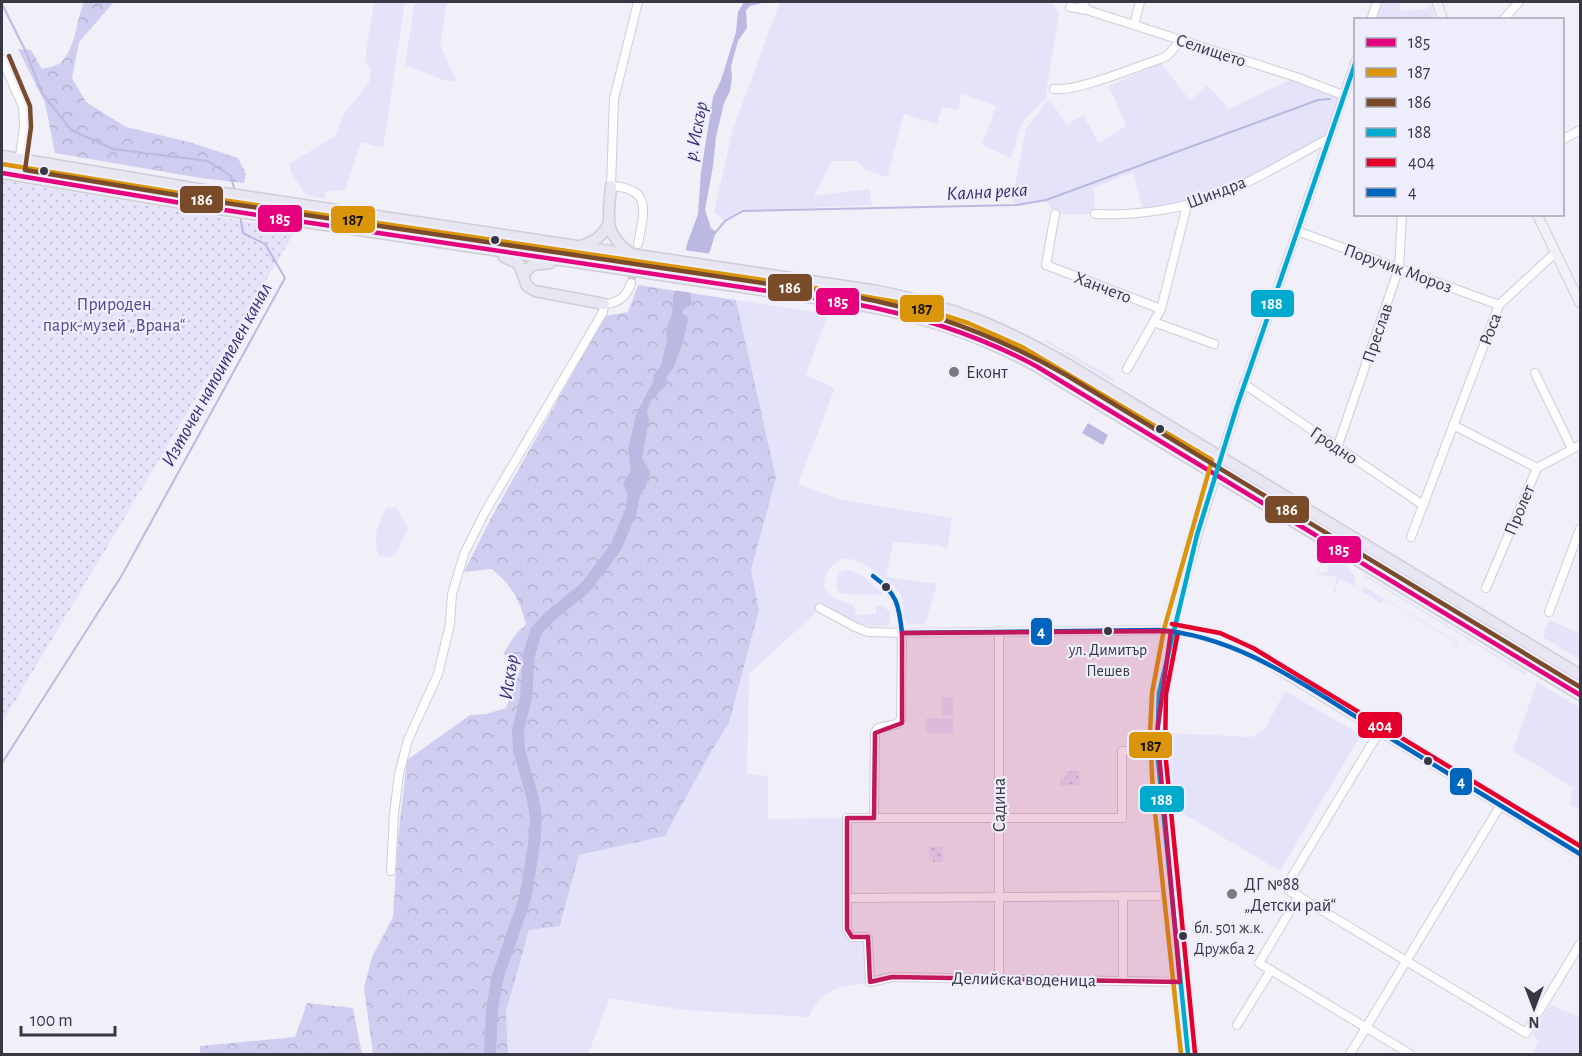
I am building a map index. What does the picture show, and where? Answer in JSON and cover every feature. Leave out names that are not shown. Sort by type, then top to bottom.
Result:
[{"type":"highway","points":[[2,156],[210,191],[878,291],[924,301],[971,316],[1043,350],[1581,675]]},
{"type":"highway","points":[[2,173],[211,208],[889,310],[932,321],[983,339],[1036,366],[1581,695]]},
{"type":"highway","points":[[611,186],[609,223],[615,240],[632,254]]},
{"type":"highway","points":[[580,246],[598,238],[604,233],[609,223]]},
{"type":"highway","points":[[469,247],[514,260],[519,264],[528,286],[535,291],[604,304]]},
{"type":"highway","points":[[524,274],[529,267],[536,264],[572,262]]},
{"type":"main road","points":[[1437,2],[1442,18]]},
{"type":"main road","points":[[1538,216],[1581,303]]},
{"type":"main road","points":[[1188,1054],[1158,751],[1159,693],[1171,631],[1221,457]]},
{"type":"street","points":[[638,2],[614,99],[611,186],[631,189],[643,200],[638,244]]},
{"type":"street","points":[[1082,2],[1088,10]]},
{"type":"street","points":[[1134,26],[1140,2]]},
{"type":"street","points":[[1372,18],[1376,2]]},
{"type":"street","points":[[1505,18],[1519,2]]},
{"type":"street","name":"Селището","points":[[1070,7],[1088,10],[1296,77],[1342,95]]},
{"type":"street","points":[[1054,89],[1062,90],[1087,83],[1160,59],[1167,56],[1181,40]]},
{"type":"street","points":[[2,59],[23,107],[24,127],[17,176]]},
{"type":"street","points":[[1221,457],[1354,65]]},
{"type":"street","points":[[1564,139],[1581,130]]},
{"type":"street","name":"Шиндра","points":[[1095,214],[1133,213],[1187,206],[1226,192],[1328,139]]},
{"type":"street","points":[[1127,369],[1161,309],[1187,206]]},
{"type":"street","name":"Ханчето","points":[[1055,214],[1046,265],[1161,309]]},
{"type":"street","name":"Преслав","points":[[1337,448],[1399,268],[1402,216]]},
{"type":"street","name":"Поручик Мороз","points":[[1298,231],[1499,305]]},
{"type":"street","name":"Роса","points":[[1411,537],[1499,305],[1555,253]]},
{"type":"street","points":[[391,871],[394,814],[401,766],[408,741],[438,674],[450,624],[454,587],[464,554],[484,512],[603,312],[604,304],[610,304],[623,297],[631,283]]},
{"type":"street","points":[[1154,321],[1214,344]]},
{"type":"street","points":[[1535,373],[1572,449]]},
{"type":"street","name":"Гродно","points":[[1244,384],[1423,505]]},
{"type":"street","points":[[1453,425],[1537,468]]},
{"type":"street","name":"Пролет","points":[[1486,588],[1537,468],[1581,445]]},
{"type":"street","points":[[1550,612],[1581,529]]},
{"type":"street","points":[[820,608],[868,632],[1171,631],[1205,637],[1241,649],[1581,854]]},
{"type":"street","name":"Садина","points":[[999,631],[999,978]]},
{"type":"street","points":[[874,818],[875,733],[879,728],[897,724],[901,719],[902,633]]},
{"type":"street","points":[[1379,732],[1291,878],[1288,890],[1526,1033],[1581,944]]},
{"type":"street","points":[[1158,751],[1122,751],[1122,818],[847,818],[847,898],[1172,896]]},
{"type":"street","points":[[1350,1054],[1500,806]]},
{"type":"street","points":[[1123,896],[1123,981]]},
{"type":"street","points":[[1299,896],[1259,963],[1410,1054]]},
{"type":"street","name":"Делийска воденица","points":[[847,898],[847,929],[852,937],[868,939],[870,982],[892,977],[1180,982]]},
{"type":"street","points":[[1237,1025],[1271,970]]},
{"type":"highlighted area","points":[[1171,631],[1157,733],[1180,982],[892,977],[870,982],[868,937],[852,937],[847,929],[847,818],[874,818],[875,733],[902,723],[902,633]]},
{"type":"green space","points":[[84,2],[114,2],[79,42],[72,78],[86,102],[126,127],[189,142],[238,158],[246,174],[244,183],[200,178],[55,153],[45,103],[18,49],[31,50],[42,69],[60,63],[73,42]]},
{"type":"green space","points":[[374,2],[405,2],[383,148],[361,142],[345,190],[326,191],[324,199],[305,194],[290,171],[290,163],[336,136],[343,115],[369,83],[371,70],[365,60]]},
{"type":"green space","points":[[415,2],[447,2],[440,45],[457,82],[443,80],[405,65]]},
{"type":"green space","points":[[780,2],[1051,2],[1059,13],[1046,93],[1048,96],[1024,120],[1011,158],[982,145],[996,106],[961,94],[958,110],[942,107],[937,124],[904,114],[887,177],[865,170],[857,161],[832,161],[814,196],[869,189],[872,205],[743,211],[725,221],[714,213],[733,129]]},
{"type":"green space","points":[[1381,2],[1400,2],[1400,11],[1427,9],[1431,4],[1435,18],[1376,18]]},
{"type":"green space","points":[[1161,63],[1190,101],[1207,85],[1229,109],[1296,77],[1343,95],[1328,139],[1226,192],[1143,212],[1133,172],[1094,188],[1095,214],[1055,214],[1046,201],[1017,205],[1012,200],[1026,128],[1042,109],[1041,107],[1050,100],[1067,125],[1083,115],[1099,143],[1126,126],[1109,86]]},
{"type":"green space","points":[[31,171],[133,184],[590,253],[590,258],[30,174]]},
{"type":"green space","name":"Природен парк-музей „Врана“","points":[[2,180],[296,230],[2,723]]},
{"type":"green space","points":[[798,284],[914,304],[1000,335],[1033,352],[1208,458],[999,340],[947,319],[913,310],[798,289]]},
{"type":"green space","points":[[638,285],[736,300],[776,478],[751,570],[759,610],[729,723],[665,836],[579,855],[560,926],[529,930],[506,1012],[508,1054],[373,1054],[364,988],[372,957],[393,917],[398,839],[407,760],[470,715],[486,714],[506,708],[522,664],[503,654],[515,635],[526,624],[514,594],[492,569],[464,572],[490,520],[605,316],[628,312]]},
{"type":"green space","points":[[736,300],[828,314],[806,375],[835,388],[798,484],[837,499],[952,518],[947,549],[938,545],[893,542],[886,577],[937,584],[925,624],[909,625],[905,618],[900,594],[884,578],[855,560],[842,560],[828,570],[824,587],[833,597],[854,605],[856,615],[876,614],[876,606],[884,607],[890,612],[888,626],[869,626],[852,621],[821,603],[814,614],[749,674],[747,774],[768,776],[768,819],[847,818],[847,929],[852,937],[865,937],[870,982],[841,987],[826,994],[814,1007],[809,1017],[684,1010],[610,998],[588,1054],[508,1054],[506,1012],[529,930],[561,926],[579,855],[665,836],[729,723],[759,610],[751,570],[776,478]]},
{"type":"green space","points":[[1044,339],[1113,378],[1115,383],[1044,341]]},
{"type":"green space","points":[[1235,475],[1580,682],[1580,689],[1233,479]]},
{"type":"green space","points":[[396,507],[408,529],[398,550],[390,557],[379,556],[376,543],[378,525],[386,508]]},
{"type":"green space","points":[[1315,548],[1348,568],[1353,573],[1355,586],[1340,579],[1334,593],[1333,592],[1337,578],[1322,575],[1317,573],[1316,570],[1320,574],[1327,572],[1329,561],[1325,556],[1319,555]]},
{"type":"green space","points":[[847,570],[862,576],[885,595],[841,594],[836,581],[840,572]]},
{"type":"green space","points":[[1364,576],[1367,576],[1528,674],[1524,674]]},
{"type":"green space","points":[[1364,587],[1456,641],[1458,643],[1457,648],[1455,647],[1457,643],[1385,600],[1381,603],[1363,592]]},
{"type":"green space","points":[[1549,620],[1580,634],[1580,660],[1543,637]]},
{"type":"green space","points":[[1537,682],[1580,708],[1580,810],[1570,806],[1572,787],[1513,751]]},
{"type":"green space","points":[[1285,691],[1361,735],[1280,871],[1172,807],[1169,733],[1252,737],[1265,729]]},
{"type":"green space","points":[[942,697],[953,697],[953,715],[942,715]]},
{"type":"green space","points":[[926,718],[953,718],[953,733],[926,733]]},
{"type":"green space","points":[[1066,771],[1079,771],[1080,785],[1060,786],[1060,778],[1066,777]]},
{"type":"green space","points":[[929,847],[943,847],[943,862],[933,862],[933,859],[929,858]]},
{"type":"green space","points":[[307,1003],[353,1008],[362,1054],[200,1054],[200,1046],[295,1037]]},
{"type":"green space","points":[[1550,1005],[1580,1017],[1580,1054],[1532,1054],[1539,1040],[1532,1035]]},
{"type":"shaded area","points":[[744,2],[766,2],[750,6],[746,10],[747,28],[738,41],[731,66],[730,91],[724,103],[716,137],[705,210],[711,228],[716,232],[709,252],[692,284],[692,304],[684,309],[682,314],[688,321],[674,367],[667,376],[666,385],[651,401],[647,411],[649,420],[642,458],[650,472],[645,489],[638,494],[632,505],[623,484],[631,470],[628,450],[636,414],[653,382],[654,375],[661,366],[667,340],[666,330],[672,314],[673,296],[679,283],[687,244],[698,214],[701,172],[713,97],[721,80],[736,32],[738,12]]},
{"type":"shaded area","points":[[1088,423],[1108,435],[1103,445],[1082,433]]},
{"type":"pier","points":[[683,250],[712,254],[697,276],[693,293],[672,290]]},
{"type":"waterway","name":"Източен напоителен канал","points":[[2,4],[26,52],[42,93],[71,130],[113,149],[208,161],[231,176],[235,192]]},
{"type":"waterway","name":"Кална река","points":[[715,233],[725,221],[743,211],[1017,205],[1046,200],[1318,100],[1330,99]]},
{"type":"waterway","name":"Източен напоителен канал","points":[[236,197],[238,209]]},
{"type":"waterway","name":"Източен напоителен канал","points":[[2,763],[122,575],[285,278],[265,244],[243,233],[240,215]]},
{"type":"waterway","name":"Искър","points":[[490,1054],[492,1009],[498,976],[525,899],[534,845],[536,819],[533,799],[519,750],[518,730],[526,697],[529,655],[536,631],[548,618],[586,587],[616,547],[631,511],[635,490]]},
{"type":"tunnel","points":[[631,283],[638,244]]},
{"type":"transit line","name":"186","points":[[9,56],[30,106],[31,127],[25,170],[212,201],[856,297],[938,318],[990,337],[1066,375],[1580,687]]},
{"type":"transit line","name":"188","points":[[1188,1054],[1157,751],[1159,693],[1197,535],[1237,406],[1354,67]]},
{"type":"transit line","name":"187","points":[[2,164],[209,198],[791,284],[908,304],[968,323],[1022,347],[1212,460],[1164,629],[1152,693],[1150,733],[1153,794],[1181,1054]]},
{"type":"transit line","name":"185","points":[[2,173],[211,208],[855,304],[902,314],[948,328],[992,345],[1036,366],[1580,695]]},
{"type":"transit line","name":"4","points":[[873,576],[892,594],[898,607],[902,633]]},
{"type":"transit line","name":"404","points":[[1172,624],[1220,633],[1253,648],[1580,846]]},
{"type":"transit line","name":"4","points":[[902,633],[1158,630],[1189,634],[1219,643],[1247,654],[1303,684],[1580,854]]},
{"type":"transit line","name":"404","points":[[1178,632],[1166,694],[1165,751],[1195,1053]]},
{"type":"place","name":"Еконт","points":[[954,372]]},
{"type":"place","name":"ул. Димитър Пешев","points":[[1108,631]]},
{"type":"place","name":"ДГ №88 „Детски рай“","points":[[1232,894]]},
{"type":"place","name":"бл. 501 ж.к. Дружба 2","points":[[1183,936]]},
{"type":"water label","name":"р. Искър","points":[[695,131]]}]
